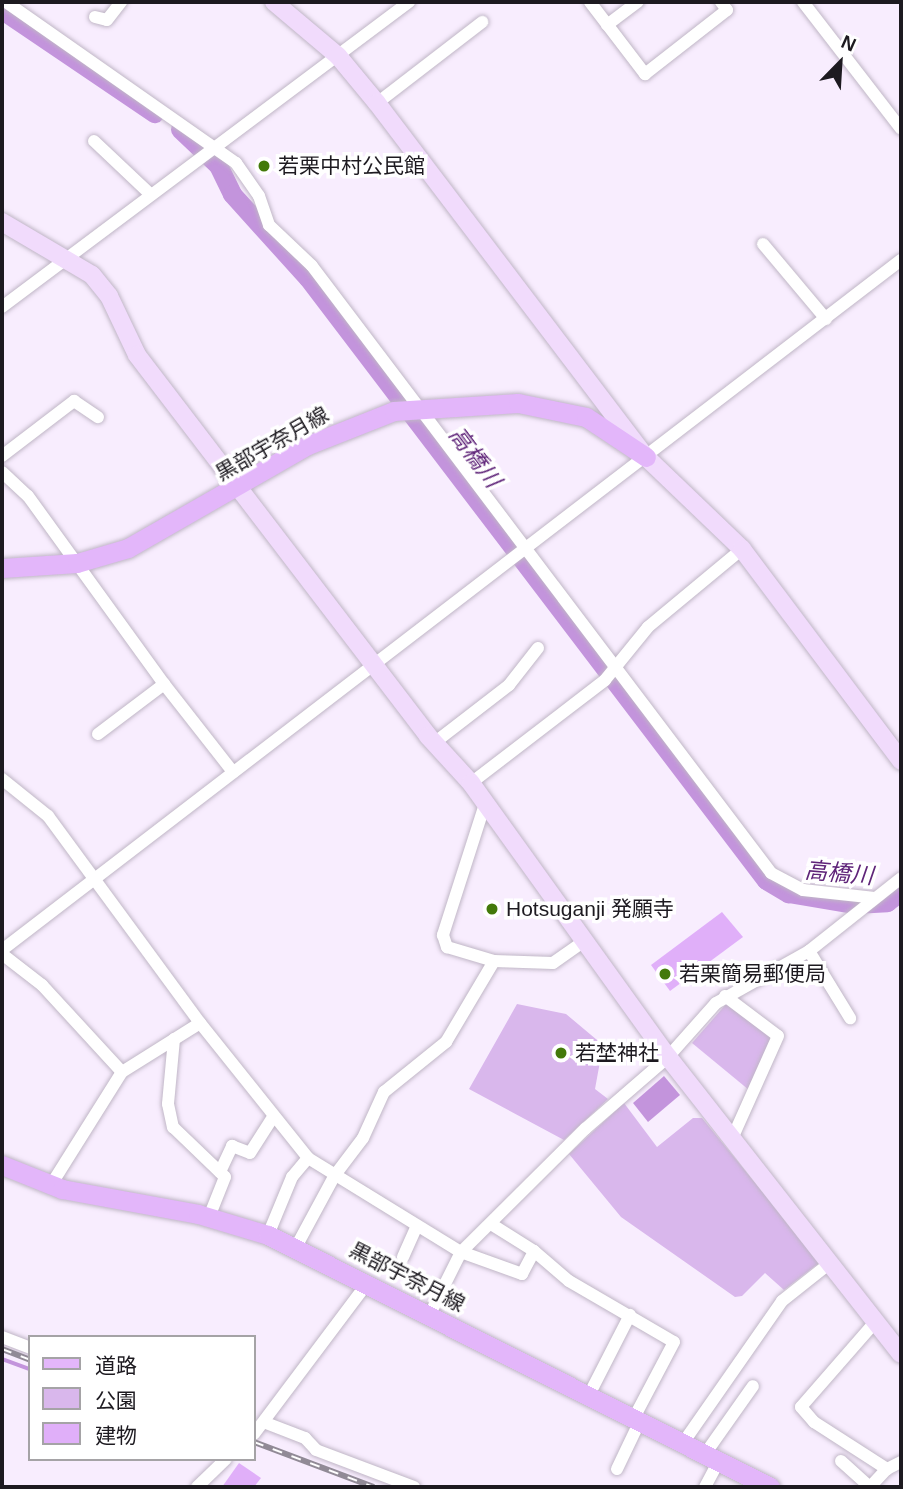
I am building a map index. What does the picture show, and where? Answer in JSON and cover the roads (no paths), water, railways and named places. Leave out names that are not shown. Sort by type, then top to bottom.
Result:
[{"type":"main road","name":"黒部宇奈月線","points":[[2,568],[77,563],[128,548],[345,427],[419,407],[481,401],[586,417],[646,457]]},
{"type":"main road","name":"黒部宇奈月線","points":[[2,1165],[51,1185],[209,1217],[268,1235],[368,1282],[769,1487]]},
{"type":"street","points":[[6,2],[214,146],[249,178],[269,225],[312,266],[771,873],[803,890],[875,898]]},
{"type":"street","points":[[95,17],[107,20],[121,2]]},
{"type":"street","points":[[274,2],[338,56],[377,103],[646,457],[742,549],[901,761]]},
{"type":"street","points":[[2,307],[409,2]]},
{"type":"street","points":[[590,2],[645,74],[727,10],[721,2]]},
{"type":"street","points":[[607,25],[638,2]]},
{"type":"street","points":[[803,2],[901,129]]},
{"type":"street","points":[[377,103],[482,22]]},
{"type":"street","points":[[94,141],[150,194]]},
{"type":"street","points":[[2,222],[92,275],[109,296],[137,355],[373,665],[434,743],[471,783],[668,1057],[901,1354]]},
{"type":"street","points":[[763,244],[826,318]]},
{"type":"street","points":[[122,1073],[41,985],[2,952],[901,260]]},
{"type":"street","points":[[2,456],[74,401],[98,417]]},
{"type":"street","points":[[2,472],[28,496],[164,684],[233,772]]},
{"type":"street","points":[[471,783],[616,667],[648,627],[742,549]]},
{"type":"street","points":[[434,743],[509,685],[538,648]]},
{"type":"street","points":[[98,734],[164,684]]},
{"type":"street","points":[[2,779],[48,816],[200,1023],[308,1158],[461,1252],[522,1274],[534,1251]]},
{"type":"street","points":[[485,804],[443,935],[447,947],[494,961],[553,963],[584,941]]},
{"type":"street","points":[[430,1314],[461,1252],[585,1129],[668,1057],[726,996],[809,951],[901,878]]},
{"type":"street","points":[[809,951],[850,1018]]},
{"type":"street","points":[[296,1247],[335,1175],[363,1139],[384,1092],[446,1042],[494,961]]},
{"type":"street","points":[[726,996],[778,1036],[732,1139]]},
{"type":"street","points":[[51,1185],[122,1073],[200,1023]]},
{"type":"street","points":[[174,1039],[168,1104],[173,1127],[220,1172],[224,1185],[209,1217]]},
{"type":"street","points":[[220,1172],[232,1146],[250,1153],[273,1117]]},
{"type":"street","points":[[268,1235],[292,1177],[308,1158]]},
{"type":"street","points":[[491,1224],[534,1251],[569,1281],[674,1342],[637,1419],[617,1469]]},
{"type":"street","points":[[403,1257],[418,1226]]},
{"type":"street","points":[[683,1443],[782,1301],[830,1263]]},
{"type":"street","points":[[368,1282],[257,1430],[305,1438],[316,1450],[414,1487]]},
{"type":"street","points":[[589,1395],[630,1315]]},
{"type":"street","points":[[876,1321],[801,1407],[814,1422],[887,1469]]},
{"type":"street","points":[[2,1337],[28,1347]]},
{"type":"street","points":[[705,1487],[712,1458],[753,1386]]},
{"type":"street","points":[[197,1487],[224,1461]]},
{"type":"street","points":[[841,1461],[870,1487],[887,1469],[901,1462]]},
{"type":"waterway","name":"高橋川","points":[[2,10],[154,113]]},
{"type":"waterway","name":"高橋川","points":[[180,129],[218,165],[232,194],[308,278],[766,880],[788,893],[853,904],[887,902],[901,891]]},
{"type":"waterway","points":[[2,1359],[28,1368]]},
{"type":"railway","points":[[2,1349],[28,1359]]},
{"type":"railway","points":[[256,1443],[374,1487]]},
{"type":"place","name":"若栗中村公民館","points":[[264,166]]},
{"type":"place","name":"Hotsuganji 発願寺","points":[[492,909]]},
{"type":"place","name":"若栗簡易郵便局","points":[[665,974]]},
{"type":"place","name":"若埜神社","points":[[561,1053]]}]
